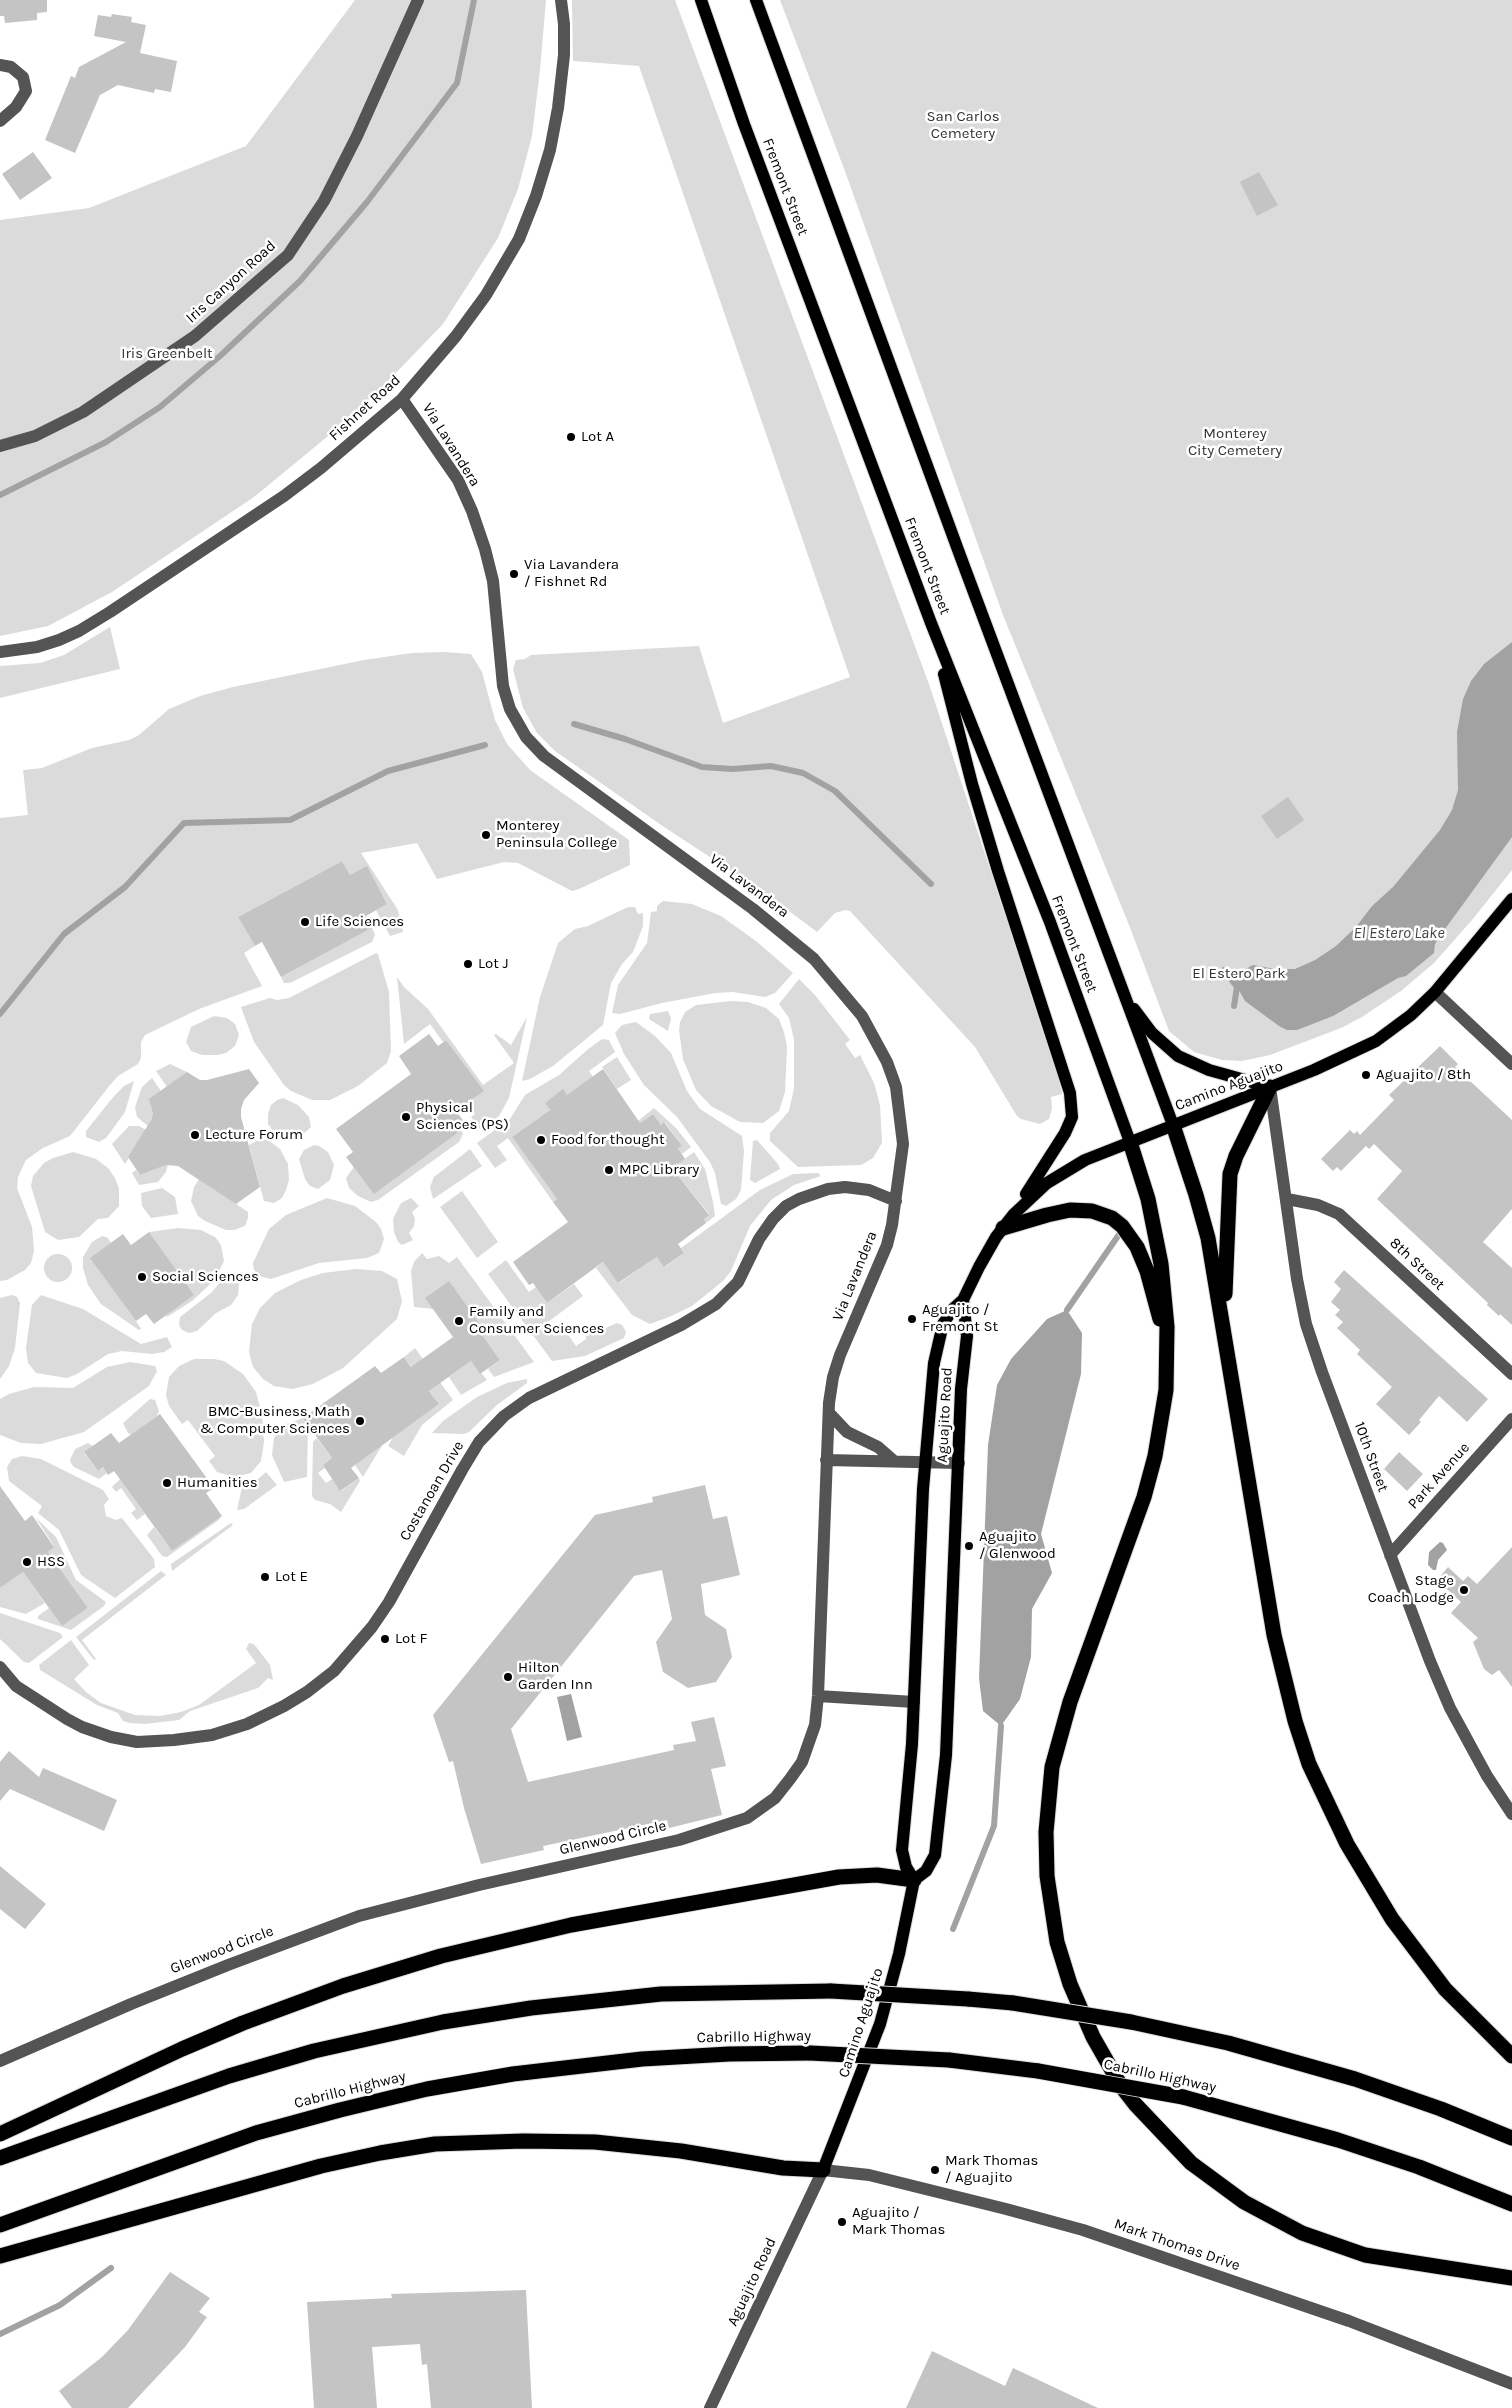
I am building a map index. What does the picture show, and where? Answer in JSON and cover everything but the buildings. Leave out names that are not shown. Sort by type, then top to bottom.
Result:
[{"type":"highway","points":[[1224,1326],[1230,1174],[1236,1156],[1270,1087]]},
{"type":"highway","points":[[1173,1125],[1204,1224],[1224,1326],[1274,1635],[1293,1713],[1309,1764],[1347,1844],[1392,1919],[1446,1989],[1512,2056]]},
{"type":"highway","points":[[1130,1142],[1142,1177],[1157,1243],[1166,1307],[1168,1347],[1166,1390],[1155,1456],[1136,1519],[1063,1724],[1049,1789],[1046,1832],[1047,1876],[1057,1942],[1070,1984],[1093,2037],[1121,2086],[1135,2104],[1191,2163],[1244,2202],[1302,2233],[1366,2255],[1512,2278]]},
{"type":"highway","points":[[1003,1228],[1047,1214],[1070,1210],[1092,1211],[1112,1218],[1130,1237],[1142,1259],[1168,1347]]},
{"type":"highway","points":[[0,2134],[182,2048],[243,2023],[351,1983],[441,1956],[572,1925],[826,1879],[877,1875],[914,1880]]},
{"type":"highway","points":[[0,2158],[145,2104],[237,2073],[314,2051],[443,2022],[557,2005],[661,1994],[831,1990],[925,1995],[1012,2003],[1131,2022],[1228,2043],[1321,2068],[1397,2093],[1512,2138]]},
{"type":"highway","name":"Cabrillo Highway","points":[[0,2225],[256,2133],[427,2089],[513,2074],[642,2059],[729,2054],[906,2057],[994,2065],[1081,2078],[1183,2097],[1291,2126],[1379,2153],[1512,2204]]},
{"type":"highway","points":[[0,2256],[321,2166],[380,2153],[435,2144],[523,2141],[612,2143],[681,2151],[783,2168],[823,2170]]},
{"type":"main road","name":"Fremont Street","points":[[701,0],[744,124],[931,623],[1050,922],[1130,1142]]},
{"type":"main road","name":"Fremont Street","points":[[756,0],[968,577],[1173,1125]]},
{"type":"main road","points":[[931,623],[972,784],[1068,1082],[1071,1098],[1072,1117],[1063,1137],[1003,1228]]},
{"type":"main road","name":"Camino Aguajito","points":[[963,1300],[983,1258],[1003,1228],[1035,1193],[1059,1174],[1086,1160],[1364,1048],[1403,1021],[1434,992],[1512,899]]},
{"type":"main road","points":[[1125,997],[1152,1033],[1178,1056],[1208,1070],[1270,1087]]},
{"type":"main road","name":"Aguajito Road","points":[[963,1300],[967,1336],[961,1389],[947,1738],[941,1808],[932,1863],[926,1871],[914,1880],[906,1867],[902,1850],[914,1702],[925,1461],[937,1346],[943,1324],[952,1310],[963,1300]]},
{"type":"main road","name":"Camino Aguajito","points":[[823,2170],[880,2024],[899,1954],[914,1880]]},
{"type":"street","name":"Iris Canyon Road","points":[[0,446],[35,436],[84,412],[195,336],[288,255],[324,201],[357,136],[418,0]]},
{"type":"street","name":"Fishnet Road","points":[[0,652],[37,647],[59,640],[79,631],[110,612],[284,496],[321,468],[402,399],[456,336],[486,295],[519,239],[536,196],[550,150],[559,100],[564,55],[564,24],[561,0]]},
{"type":"street","points":[[0,65],[11,67],[23,77],[26,91],[16,107],[0,121]]},
{"type":"street","name":"Via Lavandera","points":[[402,399],[458,480],[476,521],[485,549],[492,582],[503,686],[518,724],[544,756],[777,927],[814,959],[843,991],[862,1016],[887,1062],[896,1087],[903,1144],[896,1201],[887,1245],[840,1355],[833,1378],[826,1460]]},
{"type":"street","points":[[1434,992],[1512,1064]]},
{"type":"street","name":"10th Street","points":[[1270,1087],[1297,1279],[1306,1324],[1430,1661],[1455,1719],[1486,1776],[1512,1814]]},
{"type":"street","name":"Costanoan Drive","points":[[0,1667],[16,1686],[67,1720],[104,1734],[137,1742],[174,1740],[212,1734],[247,1724],[284,1706],[307,1692],[334,1671],[372,1627],[389,1602],[479,1442],[504,1416],[529,1398],[680,1325],[716,1304],[738,1282],[759,1239],[773,1219],[786,1206],[799,1199],[828,1189],[852,1187],[869,1190],[896,1201]]},
{"type":"street","name":"8th Street","points":[[1287,1199],[1318,1206],[1339,1214],[1512,1374]]},
{"type":"street","points":[[829,1413],[847,1432],[878,1447],[894,1461]]},
{"type":"street","name":"Park Avenue","points":[[1390,1555],[1512,1419]]},
{"type":"street","points":[[826,1460],[959,1463]]},
{"type":"street","name":"Glenwood Circle","points":[[0,2062],[140,2000],[359,1916],[478,1885],[679,1840],[747,1818],[775,1798],[802,1762],[815,1725],[818,1696],[826,1460]]},
{"type":"street","points":[[818,1696],[914,1702]]},
{"type":"street","name":"Mark Thomas Drive","points":[[823,2170],[869,2175],[1034,2216],[1090,2232],[1365,2326],[1512,2384]]},
{"type":"street","name":"Aguajito Road","points":[[710,2408],[823,2170]]},
{"type":"street","points":[[720,2386],[722,2408]]},
{"type":"green space","name":"Iris Greenbelt","points":[[355,0],[546,0],[532,136],[518,189],[498,238],[443,324],[362,408],[254,497],[112,592],[48,626],[0,636],[0,220],[89,208],[246,146]]},
{"type":"green space","points":[[572,0],[675,0],[929,684],[1058,1076],[1062,1094],[1051,1097],[1052,1108],[1049,1119],[1040,1124],[1021,1119],[1017,1116],[975,1047],[850,911],[845,910],[835,913],[817,932],[765,893],[664,827],[555,751],[537,733],[523,708],[513,669],[516,660],[525,659],[531,655],[699,646],[723,723],[850,677],[639,66],[573,61]]},
{"type":"green space","name":"Monterey City Cemetery","points":[[780,0],[1512,0],[1512,870],[1434,963],[1401,991],[1362,1017],[1341,1028],[1270,1055],[1242,1061],[1222,1060],[1194,1052],[1169,1031],[1129,925],[1003,615],[846,174]]},
{"type":"green space","points":[[110,627],[120,669],[0,698],[0,666],[40,663],[64,655]]},
{"type":"green space","points":[[444,652],[471,654],[482,672],[495,720],[507,744],[530,770],[629,840],[630,865],[572,891],[518,863],[504,862],[437,879],[417,843],[361,853],[398,910],[403,932],[390,936],[376,910],[387,904],[367,867],[350,875],[342,861],[238,917],[255,946],[244,953],[262,986],[199,1009],[145,1035],[141,1042],[141,1058],[138,1064],[118,1076],[70,1136],[43,1148],[26,1160],[18,1177],[17,1188],[32,1227],[34,1251],[31,1263],[25,1270],[7,1280],[0,1281],[0,818],[28,815],[23,770],[42,768],[92,748],[129,740],[139,735],[169,709],[200,696],[233,687],[364,660],[412,653]]},
{"type":"green space","points":[[663,901],[692,904],[721,916],[756,941],[793,973],[775,993],[765,997],[733,992],[715,993],[662,1003],[620,1014],[612,1013],[618,985],[647,943],[651,912],[657,911],[657,906]]},
{"type":"green space","points":[[628,907],[635,907],[638,914],[643,913],[643,926],[633,952],[622,964],[611,983],[603,1025],[553,1066],[530,1079],[522,1081],[540,997],[558,943],[575,929],[588,926]]},
{"type":"green space","points":[[372,928],[375,935],[372,942],[290,983],[284,983],[281,977]]},
{"type":"green space","points":[[376,953],[378,954],[389,992],[391,1051],[387,1063],[358,1086],[330,1100],[312,1100],[291,1091],[284,1085],[254,1042],[241,1007],[270,998],[277,1000],[289,998]]},
{"type":"green space","points":[[397,977],[404,987],[428,1009],[483,1085],[514,1063],[494,1035],[496,1034],[511,1045],[527,1017],[509,1098],[499,1116],[481,1130],[471,1117],[475,1114],[468,1103],[483,1091],[446,1040],[443,1042],[430,1024],[404,1044]]},
{"type":"green space","points":[[799,979],[815,995],[850,1040],[845,1044],[855,1058],[860,1055],[874,1083],[880,1105],[882,1143],[873,1158],[861,1165],[798,1167],[770,1141],[770,1133],[789,1111],[794,1088],[794,1040],[789,1018],[779,1004]]},
{"type":"green space","points":[[731,1001],[748,1002],[766,1008],[779,1019],[784,1032],[787,1047],[785,1092],[779,1111],[763,1123],[740,1122],[711,1106],[696,1090],[683,1059],[679,1030],[680,1022],[685,1012],[696,1005]]},
{"type":"green space","points":[[668,1011],[671,1018],[668,1031],[649,1019],[650,1014]]},
{"type":"green space","points":[[214,1016],[227,1018],[235,1024],[239,1035],[235,1046],[226,1053],[218,1055],[202,1055],[191,1051],[186,1042],[191,1027]]},
{"type":"green space","points":[[636,1022],[655,1036],[671,1053],[687,1091],[700,1109],[742,1136],[744,1151],[741,1190],[736,1199],[726,1206],[721,1204],[715,1173],[710,1162],[677,1117],[644,1085],[624,1054],[615,1033],[622,1025]]},
{"type":"green space","points":[[602,1039],[609,1040],[615,1052],[589,1071],[593,1077],[567,1095],[563,1090],[545,1103],[550,1110],[512,1137],[557,1199],[553,1202],[508,1138],[497,1146],[507,1160],[495,1168],[477,1143],[510,1119],[525,1095],[559,1075]]},
{"type":"green space","points":[[617,1057],[631,1080],[617,1089],[602,1067]]},
{"type":"green space","points":[[170,1064],[187,1072],[167,1087],[156,1071]]},
{"type":"green space","points":[[152,1078],[161,1091],[151,1106],[153,1114],[148,1126],[137,1117],[135,1107],[142,1087]]},
{"type":"green space","points":[[134,1081],[125,1112],[106,1138],[99,1142],[86,1137],[86,1131],[114,1096],[124,1086]]},
{"type":"green space","points":[[283,1098],[298,1105],[309,1117],[311,1127],[301,1136],[289,1138],[275,1133],[268,1124],[268,1114],[271,1105]]},
{"type":"green space","points":[[654,1108],[676,1128],[691,1147],[682,1154],[678,1148],[681,1145],[665,1122],[661,1125],[653,1114],[640,1123],[638,1121]]},
{"type":"green space","points":[[129,1126],[139,1126],[146,1130],[125,1164],[112,1144]]},
{"type":"green space","points":[[460,1127],[463,1134],[459,1142],[378,1200],[371,1202],[358,1196],[349,1188],[346,1178],[354,1167],[459,1131]]},
{"type":"green space","points":[[259,1140],[268,1140],[280,1149],[288,1164],[289,1180],[286,1190],[282,1198],[274,1203],[264,1201],[249,1145]]},
{"type":"green space","points":[[757,1140],[778,1164],[780,1169],[755,1183],[750,1180],[753,1141]]},
{"type":"green space","points":[[314,1145],[328,1152],[334,1165],[330,1180],[318,1189],[310,1186],[305,1179],[299,1159],[304,1150]]},
{"type":"green space","points":[[470,1149],[482,1166],[433,1199],[430,1187],[434,1177]]},
{"type":"green space","points":[[73,1152],[96,1159],[108,1168],[115,1178],[119,1189],[119,1206],[108,1218],[98,1219],[79,1237],[58,1240],[45,1232],[31,1186],[33,1176],[44,1163]]},
{"type":"green space","points":[[694,1152],[705,1169],[713,1202],[715,1216],[706,1223],[704,1219],[709,1214],[672,1168]]},
{"type":"green space","points":[[168,1164],[166,1172],[158,1182],[139,1185],[132,1173],[136,1170],[140,1175]]},
{"type":"green space","points":[[818,1173],[821,1176],[794,1185],[771,1200],[750,1226],[731,1271],[723,1281],[692,1306],[669,1317],[650,1324],[632,1315],[596,1268],[603,1262],[619,1283],[657,1257],[665,1267],[684,1253],[681,1248],[760,1190],[793,1174]]},
{"type":"green space","points":[[199,1179],[248,1212],[245,1226],[234,1230],[226,1230],[198,1216],[191,1201],[194,1187]]},
{"type":"green space","points":[[162,1188],[175,1197],[178,1214],[151,1218],[142,1206],[141,1193]]},
{"type":"green space","points":[[462,1191],[498,1242],[477,1258],[440,1207]]},
{"type":"green space","points":[[327,1198],[355,1206],[376,1222],[381,1229],[384,1239],[379,1253],[367,1258],[319,1263],[271,1279],[259,1276],[254,1270],[253,1263],[269,1229],[286,1215]]},
{"type":"green space","points":[[411,1198],[419,1206],[412,1212],[415,1218],[414,1226],[409,1233],[413,1240],[402,1245],[398,1242],[394,1232],[393,1219],[401,1203]]},
{"type":"green space","points":[[178,1228],[201,1230],[215,1237],[221,1245],[224,1261],[215,1279],[205,1289],[192,1301],[167,1317],[166,1315],[193,1295],[149,1232]]},
{"type":"green space","points":[[102,1236],[108,1238],[111,1243],[91,1258],[136,1321],[141,1329],[139,1330],[101,1304],[88,1285],[83,1268],[83,1257],[92,1242]]},
{"type":"green space","points":[[422,1253],[427,1259],[439,1256],[449,1263],[457,1257],[534,1362],[494,1377],[488,1369],[500,1360],[480,1332],[483,1330],[433,1309],[414,1307],[411,1271],[414,1262]]},
{"type":"green space","points":[[58,1254],[68,1258],[72,1268],[68,1278],[58,1282],[48,1278],[44,1268],[48,1258]]},
{"type":"green space","points":[[506,1260],[529,1292],[536,1287],[547,1303],[574,1284],[583,1296],[545,1324],[554,1336],[564,1329],[576,1346],[586,1339],[585,1337],[617,1323],[622,1325],[626,1332],[624,1338],[585,1356],[552,1361],[488,1274]]},
{"type":"green space","points":[[356,1269],[382,1271],[397,1279],[402,1301],[397,1319],[343,1368],[313,1384],[292,1389],[274,1386],[263,1379],[253,1367],[249,1352],[252,1324],[260,1308],[275,1293],[301,1280],[323,1273]]},
{"type":"green space","points":[[229,1277],[236,1279],[239,1285],[238,1295],[231,1305],[216,1313],[197,1331],[189,1333],[182,1330],[179,1325],[180,1317],[211,1293],[223,1279]]},
{"type":"green space","points":[[12,1295],[17,1297],[20,1303],[15,1348],[9,1366],[0,1379],[0,1298]]},
{"type":"green space","points":[[41,1295],[83,1309],[141,1344],[167,1337],[172,1347],[164,1352],[152,1354],[122,1351],[108,1354],[77,1374],[67,1378],[36,1373],[28,1363],[26,1348],[32,1305]]},
{"type":"green space","points":[[415,1348],[453,1400],[422,1425],[404,1456],[388,1446],[393,1437],[439,1404],[404,1357]]},
{"type":"green space","points":[[194,1359],[224,1361],[243,1374],[256,1392],[262,1415],[264,1442],[261,1461],[251,1473],[234,1477],[217,1472],[209,1461],[215,1456],[188,1420],[182,1424],[169,1406],[166,1395],[169,1377],[179,1366]]},
{"type":"green space","points":[[471,1361],[487,1380],[461,1395],[449,1377]]},
{"type":"green space","points":[[130,1362],[155,1366],[157,1371],[149,1386],[84,1432],[41,1444],[21,1443],[0,1435],[0,1399],[9,1394],[34,1387],[73,1388],[107,1367]]},
{"type":"green space","points":[[527,1379],[527,1383],[497,1405],[469,1432],[464,1434],[432,1433],[443,1421],[477,1397],[507,1383]]},
{"type":"green space","points":[[150,1399],[155,1400],[159,1411],[157,1416],[131,1435],[123,1423]]},
{"type":"green space","points":[[303,1418],[308,1424],[307,1477],[284,1482],[272,1455],[274,1438],[277,1432],[286,1424]]},
{"type":"green space","points":[[317,1438],[332,1458],[323,1465],[325,1468],[318,1473],[326,1483],[332,1479],[341,1491],[359,1478],[360,1481],[341,1512],[330,1504],[315,1500],[312,1496],[313,1442]]},
{"type":"green space","points":[[88,1443],[93,1446],[84,1453],[98,1471],[103,1467],[107,1473],[99,1479],[74,1467],[70,1460],[75,1449]]},
{"type":"green space","points":[[383,1444],[363,1477],[355,1465]]},
{"type":"green space","points":[[22,1456],[41,1459],[103,1490],[109,1499],[104,1505],[106,1516],[116,1520],[122,1518],[154,1559],[155,1567],[115,1598],[81,1575],[59,1530],[38,1513],[42,1506],[9,1481],[7,1467],[12,1459]]},
{"type":"green space","points":[[266,1472],[277,1485],[244,1509],[237,1510],[242,1487],[258,1479]]},
{"type":"green space","points":[[120,1479],[145,1514],[137,1520],[131,1513],[136,1509],[121,1488],[116,1492],[112,1487]]},
{"type":"green space","points":[[36,1518],[56,1537],[76,1580],[106,1602],[104,1606],[71,1630],[38,1619],[38,1616],[49,1608],[62,1626],[88,1608],[48,1552],[54,1546]]},
{"type":"green space","points":[[219,1518],[167,1557],[162,1556],[147,1535],[154,1527],[172,1551]]},
{"type":"green space","points":[[231,1523],[233,1525],[172,1571],[171,1564]]},
{"type":"green space","points":[[161,1571],[166,1575],[82,1640],[96,1659],[94,1660],[76,1637]]},
{"type":"green space","points":[[23,1572],[45,1603],[26,1614],[0,1607],[0,1588]]},
{"type":"green space","points":[[0,1613],[60,1633],[63,1637],[29,1663],[24,1662],[0,1639]]},
{"type":"green space","points":[[71,1640],[89,1665],[74,1679],[86,1692],[101,1703],[135,1715],[160,1716],[181,1712],[199,1705],[256,1663],[246,1649],[249,1643],[254,1644],[270,1665],[273,1680],[268,1678],[258,1688],[190,1711],[179,1720],[145,1724],[130,1723],[123,1721],[118,1713],[97,1705],[40,1670],[39,1665]]},
{"type":"water","name":"El Estero Lake","points":[[1512,642],[1512,837],[1445,929],[1435,944],[1434,953],[1406,976],[1398,978],[1333,1016],[1297,1030],[1287,1030],[1279,1026],[1245,1001],[1237,987],[1236,980],[1240,972],[1253,965],[1275,969],[1295,969],[1315,960],[1336,946],[1356,927],[1372,906],[1393,887],[1440,830],[1452,810],[1458,790],[1457,732],[1463,699],[1471,681],[1484,664]]},
{"type":"water","points":[[1067,1310],[1082,1333],[1081,1374],[1041,1534],[1052,1573],[1032,1609],[1031,1657],[1020,1699],[1001,1726],[983,1711],[979,1678],[988,1445],[997,1385],[1011,1359],[1047,1319]]},
{"type":"water","points":[[1440,1542],[1443,1543],[1447,1550],[1438,1560],[1436,1570],[1433,1570],[1428,1565],[1429,1552]]},
{"type":"water","points":[[571,1694],[582,1737],[567,1741],[557,1697]]},
{"type":"waterway","points":[[0,495],[106,442],[160,407],[220,356],[300,281],[367,202],[457,83],[474,0]]},
{"type":"waterway","points":[[574,724],[625,739],[702,767],[733,769],[771,766],[803,773],[835,791],[931,884]]},
{"type":"waterway","points":[[0,1014],[64,934],[125,887],[184,823],[290,820],[388,771],[485,745]]},
{"type":"waterway","points":[[1224,970],[1237,987],[1234,1006]]},
{"type":"waterway","points":[[1067,1310],[1120,1233]]},
{"type":"waterway","points":[[953,1929],[994,1826],[1001,1726]]},
{"type":"waterway","points":[[0,2334],[60,2305],[111,2268]]},
{"type":"place","name":"Lot A","points":[[571,437]]},
{"type":"place","name":"Via Lavandera / Fishnet Rd","points":[[514,574]]},
{"type":"place","name":"Monterey Peninsula College","points":[[486,835]]},
{"type":"place","name":"Life Sciences","points":[[305,922]]},
{"type":"place","name":"Lot J","points":[[468,964]]},
{"type":"place","name":"Aguajito / 8th","points":[[1366,1075]]},
{"type":"place","name":"Physical Sciences (PS)","points":[[406,1117]]},
{"type":"place","name":"Lecture Forum","points":[[195,1135]]},
{"type":"place","name":"Food for thought","points":[[541,1140]]},
{"type":"place","name":"MPC Library","points":[[609,1170]]},
{"type":"place","name":"Social Sciences","points":[[142,1277]]},
{"type":"place","name":"Aguajito / Fremont St","points":[[912,1319]]},
{"type":"place","name":"Family and Consumer Sciences","points":[[459,1321]]},
{"type":"place","name":"BMC-Business, Math & Computer Sciences","points":[[360,1421]]},
{"type":"place","name":"Humanities","points":[[167,1483]]},
{"type":"place","name":"Aguajito / Glenwood","points":[[969,1546]]},
{"type":"place","name":"HSS","points":[[27,1562]]},
{"type":"place","name":"Lot E","points":[[265,1577]]},
{"type":"place","name":"Stage Coach Lodge","points":[[1464,1590]]},
{"type":"place","name":"Lot F","points":[[385,1639]]},
{"type":"place","name":"Hilton Garden Inn","points":[[508,1677]]},
{"type":"place","name":"Mark Thomas / Aguajito","points":[[935,2170]]},
{"type":"place","name":"Aguajito / Mark Thomas","points":[[842,2222]]},
{"type":"park label","name":"San Carlos Cemetery","points":[[963,126]]},
{"type":"park label","name":"El Estero Park","points":[[1239,974]]}]
